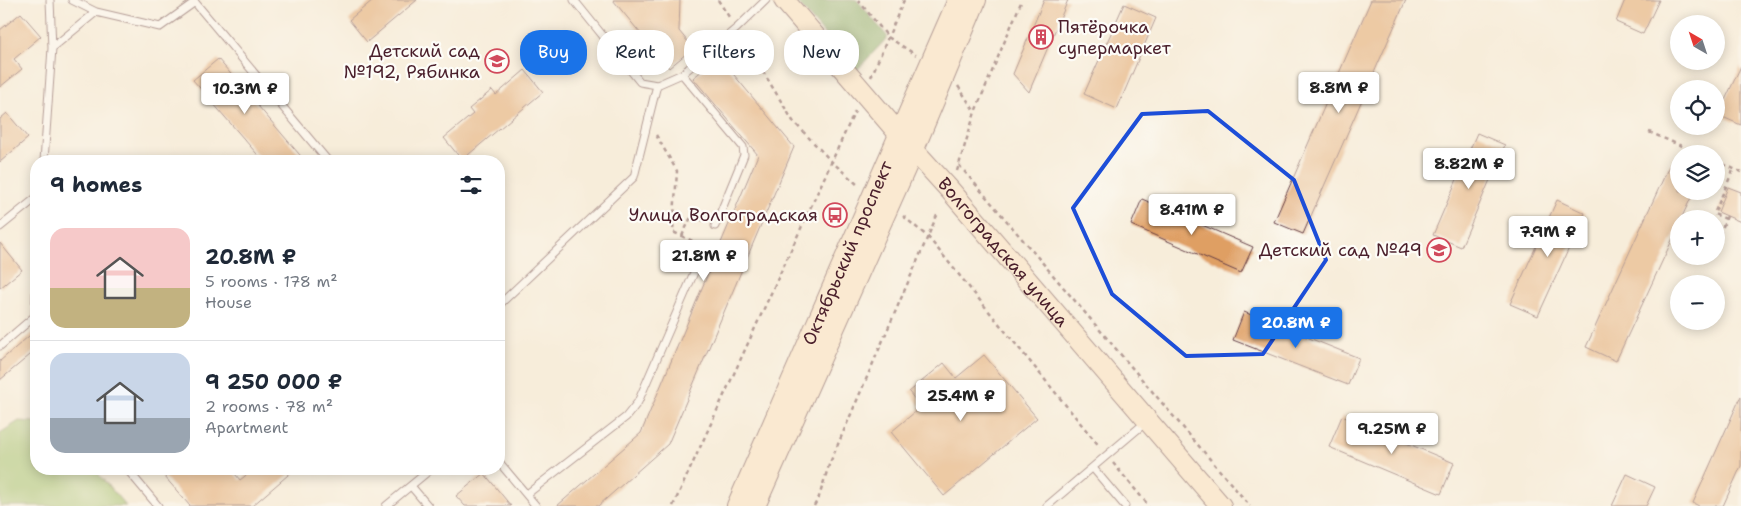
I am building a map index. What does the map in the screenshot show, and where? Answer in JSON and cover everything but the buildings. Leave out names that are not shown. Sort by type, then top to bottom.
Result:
[{"type":"main road","name":"Волгоградская улица","points":[[784,0],[1221,506]]},
{"type":"main road","name":"Октябрьский проспект","points":[[737,506],[958,0]]},
{"type":"main road","name":"Октябрьский проспект","points":[[755,506],[914,150],[976,0]]},
{"type":"lane","points":[[44,155],[52,48],[50,0]]},
{"type":"lane","points":[[72,0],[96,12],[160,27],[194,1],[323,155]]},
{"type":"lane","points":[[574,0],[640,82],[657,84],[682,74],[737,28],[766,0]]},
{"type":"lane","points":[[52,48],[96,12]]},
{"type":"lane","points":[[682,74],[743,147],[744,155],[716,226]]},
{"type":"lane","points":[[505,299],[634,178],[657,84]]},
{"type":"lane","points":[[0,227],[30,203]]},
{"type":"lane","points":[[526,494],[626,417],[638,402],[705,247]]},
{"type":"lane","points":[[0,346],[30,320]]},
{"type":"lane","points":[[1047,506],[1148,421]]},
{"type":"lane","points":[[1093,468],[1125,506]]},
{"type":"lane","points":[[505,469],[536,506]]},
{"type":"lane","points":[[132,475],[158,506]]},
{"type":"lane","points":[[386,506],[424,475]]},
{"type":"lane","points":[[411,486],[428,506]]},
{"type":"path","points":[[718,0],[793,121],[831,161],[864,190]]},
{"type":"path","points":[[858,0],[888,37],[922,59]]},
{"type":"path","points":[[869,82],[904,0]]},
{"type":"path","points":[[1022,0],[975,112],[959,165],[1250,506]]},
{"type":"path","points":[[955,81],[975,112]]},
{"type":"path","points":[[672,506],[855,111]]},
{"type":"path","points":[[648,122],[677,171],[673,232],[705,247]]},
{"type":"path","points":[[1649,132],[1679,145]]},
{"type":"path","points":[[1725,164],[1741,172]]},
{"type":"path","points":[[1716,210],[1734,168]]},
{"type":"path","points":[[814,506],[819,497],[829,465],[938,213]]},
{"type":"path","points":[[682,236],[692,215],[716,226]]},
{"type":"path","points":[[902,215],[928,237],[1149,506]]},
{"type":"highlighted area","points":[[1208,111],[1294,180],[1326,260],[1263,354],[1186,356],[1112,294],[1073,208],[1142,114]]},
{"type":"green space","points":[[795,0],[857,0],[888,37],[859,68],[859,30],[821,30]]},
{"type":"green space","points":[[19,421],[30,422],[30,475],[99,475],[126,506],[0,506],[0,433]]},
{"type":"place","name":"Пятёрочка супермаркет","points":[[1041,37]]},
{"type":"place","name":"Детский сад №192, Рябинка","points":[[497,61]]},
{"type":"place","name":"Улица Волгоградская","points":[[835,215]]},
{"type":"place","name":"Детский сад №49","points":[[1439,250]]}]
